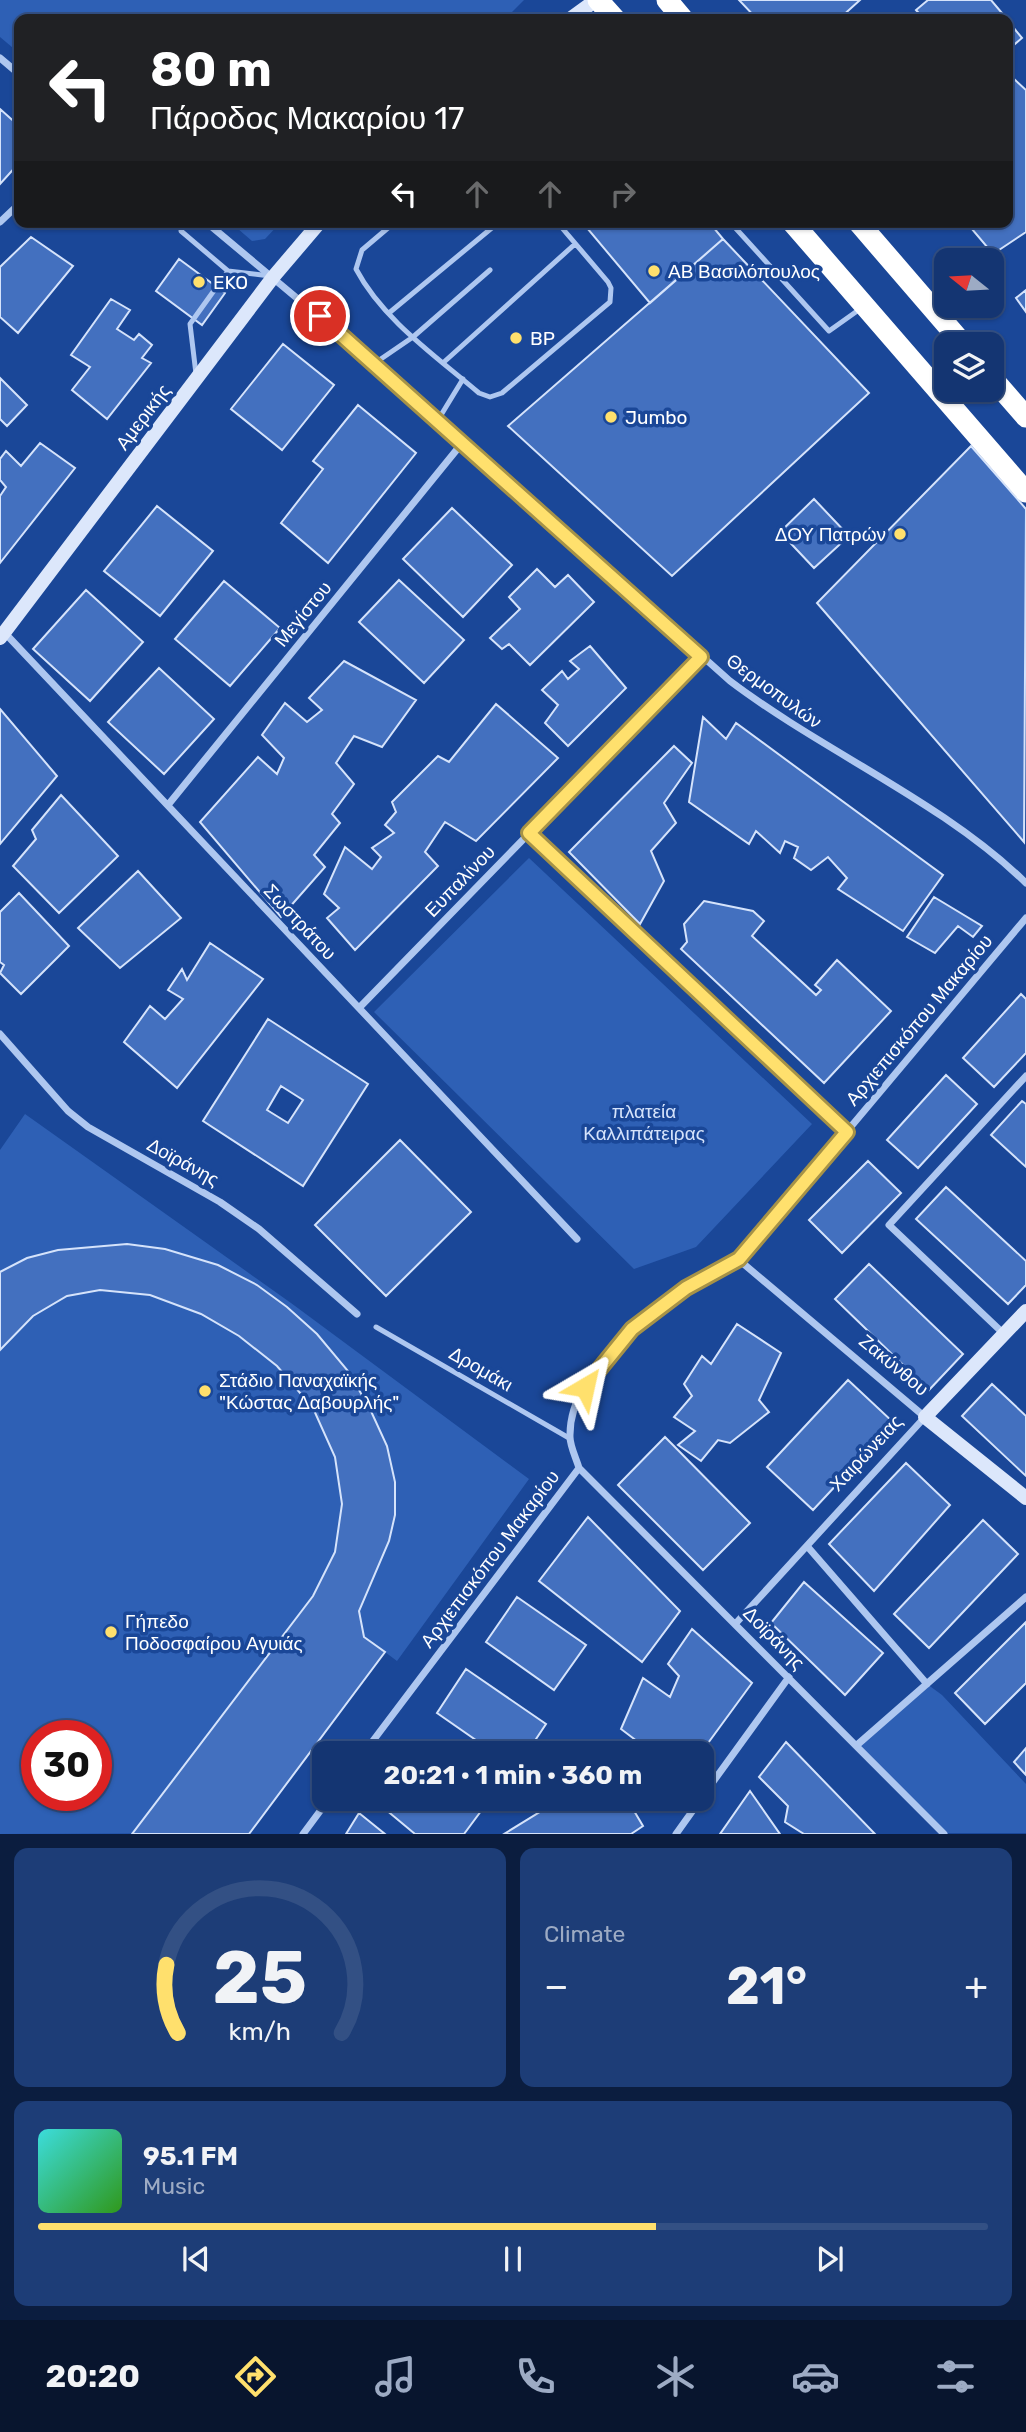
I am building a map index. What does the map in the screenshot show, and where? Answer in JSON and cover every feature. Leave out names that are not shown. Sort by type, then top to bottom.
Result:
[{"type":"highway","points":[[597,0],[610,14]]},
{"type":"highway","points":[[667,0],[679,14]]},
{"type":"highway","points":[[797,228],[1026,492]]},
{"type":"highway","points":[[863,228],[953,332]]},
{"type":"highway","points":[[1004,392],[1026,417]]},
{"type":"street","points":[[577,14],[597,0]]},
{"type":"street","points":[[0,58],[14,70]]},
{"type":"street","points":[[0,222],[14,209]]},
{"type":"street","name":"Θερμοπυλών","points":[[214,228],[375,363],[701,657],[793,727],[968,834],[1026,883]]},
{"type":"street","name":"Αμερικής","points":[[1,632],[274,276],[315,228]]},
{"type":"street","name":"Μεγίστου","points":[[168,805],[463,442]]},
{"type":"street","name":"Σωστράτου","points":[[1,632],[577,1239]]},
{"type":"street","name":"Ευπαλίνου","points":[[359,1008],[701,657]]},
{"type":"street","points":[[529,833],[847,1132]]},
{"type":"street","name":"Αρχιεπισκόπου Μακαρίου","points":[[373,1741],[579,1468],[569,1438],[573,1413],[585,1387],[632,1329],[686,1288],[739,1259],[1026,918]]},
{"type":"street","name":"Δοϊράνης","points":[[0,1034],[68,1111],[88,1127],[220,1202],[259,1229],[357,1314]]},
{"type":"street","points":[[1004,1334],[889,1225],[1026,1076]]},
{"type":"street","name":"Ζακύνθου","points":[[739,1259],[925,1417],[1026,1498]]},
{"type":"street","name":"Χαιρώνειας","points":[[737,1622],[1026,1311]]},
{"type":"street","name":"Δοϊράνης","points":[[579,1468],[737,1622],[944,1833]]},
{"type":"street","points":[[807,1546],[927,1684]]},
{"type":"street","points":[[857,1745],[1026,1597]]},
{"type":"street","points":[[714,1780],[789,1677]]},
{"type":"street","points":[[303,1833],[320,1811]]},
{"type":"street","points":[[676,1833],[692,1811]]},
{"type":"lane","points":[[181,228],[181,231],[228,271],[274,276]]},
{"type":"lane","points":[[389,228],[362,250],[355,262],[359,275],[389,313],[413,337],[484,396],[502,393],[606,307],[612,295],[611,288],[562,228]]},
{"type":"lane","points":[[389,313],[492,228]]},
{"type":"lane","points":[[735,228],[829,331],[864,306]]},
{"type":"lane","points":[[444,362],[575,244]]},
{"type":"lane","points":[[375,363],[413,337],[489,270]]},
{"type":"lane","points":[[197,378],[190,324],[228,271]]},
{"type":"lane","points":[[438,420],[463,379]]},
{"type":"lane","name":"Δρομάκι","points":[[376,1327],[569,1438]]},
{"type":"green space","points":[[0,0],[524,0],[510,14],[14,14],[14,49],[0,37]]},
{"type":"green space","points":[[237,228],[275,228],[265,239],[252,241]]},
{"type":"green space","name":"πλατεία Καλλιπάτειρας","points":[[529,858],[812,1124],[696,1247],[634,1269],[374,1012]]},
{"type":"green space","name":"Στάδιο Παναχαϊκής \"Κώστας Δαβουρλής\"","points":[[25,1114],[291,1303],[529,1479],[397,1661],[385,1652],[318,1741],[312,1741],[312,1749],[249,1833],[0,1834],[0,1150]]},
{"type":"green space","points":[[927,1684],[942,1695],[1026,1784],[1026,1833],[944,1833],[857,1745]]},
{"type":"building","points":[[739,0],[860,0],[845,14],[752,14]]},
{"type":"building","points":[[928,0],[991,0],[1003,14],[920,14],[916,10]]},
{"type":"building","points":[[1013,27],[1022,38],[1013,46]]},
{"type":"building","points":[[1013,78],[1026,90],[1026,232],[1002,248],[988,248],[971,228],[1013,228]]},
{"type":"building","points":[[0,109],[14,122],[14,169],[0,184]]},
{"type":"building","name":"ΑΒ Βασιλόπουλος","points":[[587,228],[714,228],[723,239],[650,303]]},
{"type":"building","points":[[31,237],[73,266],[18,333],[0,317],[0,267]]},
{"type":"building","points":[[723,239],[869,393],[672,576],[508,426]]},
{"type":"building","points":[[179,259],[225,293],[202,325],[156,291]]},
{"type":"building","points":[[1026,290],[1026,312],[1016,298]]},
{"type":"building","points":[[111,299],[130,310],[117,329],[134,340],[139,334],[152,345],[142,358],[151,363],[107,419],[72,390],[90,367],[71,355]]},
{"type":"building","points":[[283,344],[334,385],[282,450],[231,409]]},
{"type":"building","points":[[0,378],[27,405],[7,426],[0,419]]},
{"type":"building","points":[[358,405],[416,453],[328,563],[281,523],[323,469],[313,461]]},
{"type":"building","points":[[40,443],[75,468],[0,563],[0,496],[6,487],[0,480],[0,459],[6,451],[21,466]]},
{"type":"building","points":[[971,446],[1026,509],[1024,842],[817,603]]},
{"type":"building","points":[[814,499],[849,536],[814,568],[780,532]]},
{"type":"building","points":[[157,506],[213,551],[160,616],[104,571]]},
{"type":"building","points":[[452,508],[512,565],[463,617],[403,559]]},
{"type":"building","points":[[537,569],[555,587],[568,575],[594,602],[530,665],[509,644],[502,649],[490,638],[520,609],[509,597]]},
{"type":"building","points":[[399,580],[464,640],[424,683],[359,622]]},
{"type":"building","points":[[224,581],[280,628],[230,686],[175,639]]},
{"type":"building","points":[[86,590],[143,642],[90,701],[33,649]]},
{"type":"building","points":[[590,646],[626,688],[568,746],[545,723],[558,705],[542,690],[562,671],[568,679],[579,669],[570,661]]},
{"type":"building","points":[[344,661],[416,700],[382,747],[354,736],[336,763],[354,784],[332,814],[340,823],[314,855],[325,867],[281,917],[200,822],[258,757],[277,774],[284,758],[262,735],[285,703],[307,722],[322,710],[309,698]]},
{"type":"building","points":[[159,668],[214,719],[164,774],[108,722]]},
{"type":"building","points":[[496,704],[558,758],[476,841],[445,822],[425,852],[438,866],[355,950],[327,918],[339,908],[324,894],[345,847],[372,869],[381,857],[372,848],[394,833],[385,825],[396,812],[392,802],[438,756],[449,762]]},
{"type":"building","points":[[0,709],[57,776],[0,844]]},
{"type":"building","points":[[703,717],[726,739],[736,723],[943,875],[903,931],[838,889],[847,878],[828,857],[811,870],[794,858],[798,847],[785,841],[780,853],[756,831],[749,844],[689,802]]},
{"type":"building","points":[[674,746],[692,763],[664,803],[676,823],[651,851],[664,881],[640,924],[569,852]]},
{"type":"building","points":[[61,795],[118,856],[59,913],[13,866],[36,839],[32,830]]},
{"type":"building","points":[[138,871],[181,918],[120,968],[78,928]]},
{"type":"building","points":[[19,893],[69,946],[21,994],[0,973],[4,965],[0,962],[0,912]]},
{"type":"building","points":[[934,897],[982,926],[973,937],[958,926],[935,953],[907,937]]},
{"type":"building","points":[[704,901],[753,911],[764,921],[752,936],[816,995],[821,990],[815,985],[837,960],[891,1011],[824,1083],[681,949],[687,942],[684,924]]},
{"type":"building","points":[[210,943],[263,979],[177,1088],[124,1042],[150,1006],[165,1019],[183,999],[168,990],[182,969],[187,980]]},
{"type":"building","points":[[1021,994],[1026,999],[1026,1053],[994,1087],[963,1058]]},
{"type":"building","points":[[268,1019],[368,1084],[303,1186],[203,1121]],"holes":[[[281,1086],[303,1100],[288,1123],[267,1110]]]},
{"type":"building","points":[[946,1075],[977,1104],[918,1168],[887,1140]]},
{"type":"building","points":[[1022,1101],[1026,1104],[1026,1167],[991,1135]]},
{"type":"building","points":[[400,1140],[471,1212],[386,1296],[315,1225]]},
{"type":"building","points":[[868,1161],[901,1193],[842,1253],[809,1220]]},
{"type":"building","points":[[946,1187],[1026,1261],[1026,1285],[1008,1304],[916,1219]]},
{"type":"building","points":[[127,1244],[165,1249],[218,1265],[257,1285],[317,1334],[348,1371],[387,1446],[395,1482],[395,1515],[389,1541],[359,1611],[364,1637],[385,1652],[318,1741],[312,1741],[312,1750],[249,1834],[132,1834],[313,1596],[335,1552],[342,1504],[335,1457],[313,1408],[277,1366],[239,1336],[201,1314],[150,1295],[100,1290],[67,1296],[33,1316],[0,1350],[0,1272],[27,1258],[58,1250]]},
{"type":"building","points":[[869,1264],[963,1354],[929,1390],[835,1299]]},
{"type":"building","points":[[737,1324],[781,1353],[759,1400],[769,1412],[730,1443],[718,1440],[701,1461],[678,1445],[695,1431],[674,1417],[692,1396],[684,1384],[702,1356],[711,1364]]},
{"type":"building","points":[[848,1380],[894,1423],[813,1510],[767,1467]]},
{"type":"building","points":[[992,1384],[1026,1416],[1026,1476],[962,1416]]},
{"type":"building","points":[[665,1437],[750,1523],[703,1570],[618,1485]]},
{"type":"building","points":[[906,1463],[950,1505],[874,1591],[829,1544]]},
{"type":"building","points":[[588,1517],[680,1611],[642,1662],[539,1581]]},
{"type":"building","points":[[983,1520],[1018,1554],[929,1648],[894,1614]]},
{"type":"building","points":[[804,1582],[883,1653],[845,1695],[771,1623]]},
{"type":"building","points":[[517,1597],[586,1645],[554,1690],[486,1642]]},
{"type":"building","points":[[1026,1622],[1026,1683],[985,1724],[955,1693]]},
{"type":"building","points":[[692,1629],[752,1683],[710,1741],[637,1741],[621,1729],[643,1678],[670,1697],[679,1676],[668,1664]]},
{"type":"building","points":[[466,1669],[546,1724],[535,1741],[477,1741],[437,1713]]},
{"type":"building","points":[[786,1742],[875,1834],[804,1834],[785,1822],[788,1806],[759,1777]]},
{"type":"building","points":[[1026,1748],[1026,1775],[1014,1762]]},
{"type":"building","points":[[750,1791],[780,1834],[720,1834]]},
{"type":"building","points":[[387,1811],[481,1811],[464,1834],[415,1834]]},
{"type":"building","points":[[541,1811],[634,1811],[643,1826],[631,1834],[504,1834]]},
{"type":"building","points":[[359,1813],[385,1834],[346,1834]]},
{"type":"place","name":"ΑΒ Βασιλόπουλος","points":[[654,271]]},
{"type":"place","name":"EKO","points":[[199,282]]},
{"type":"place","name":"BP","points":[[516,338]]},
{"type":"place","name":"Jumbo","points":[[611,417]]},
{"type":"place","name":"ΔΟΥ Πατρών","points":[[900,534]]},
{"type":"place","name":"Στάδιο Παναχαϊκής \"Κώστας Δαβουρλής\"","points":[[205,1391]]},
{"type":"place","name":"Γήπεδο Ποδοσφαίρου Αγυιάς","points":[[111,1632]]},
{"type":"route","points":[[320,316],[701,657],[529,833],[847,1132],[739,1259],[686,1288],[632,1329],[585,1387]]}]
